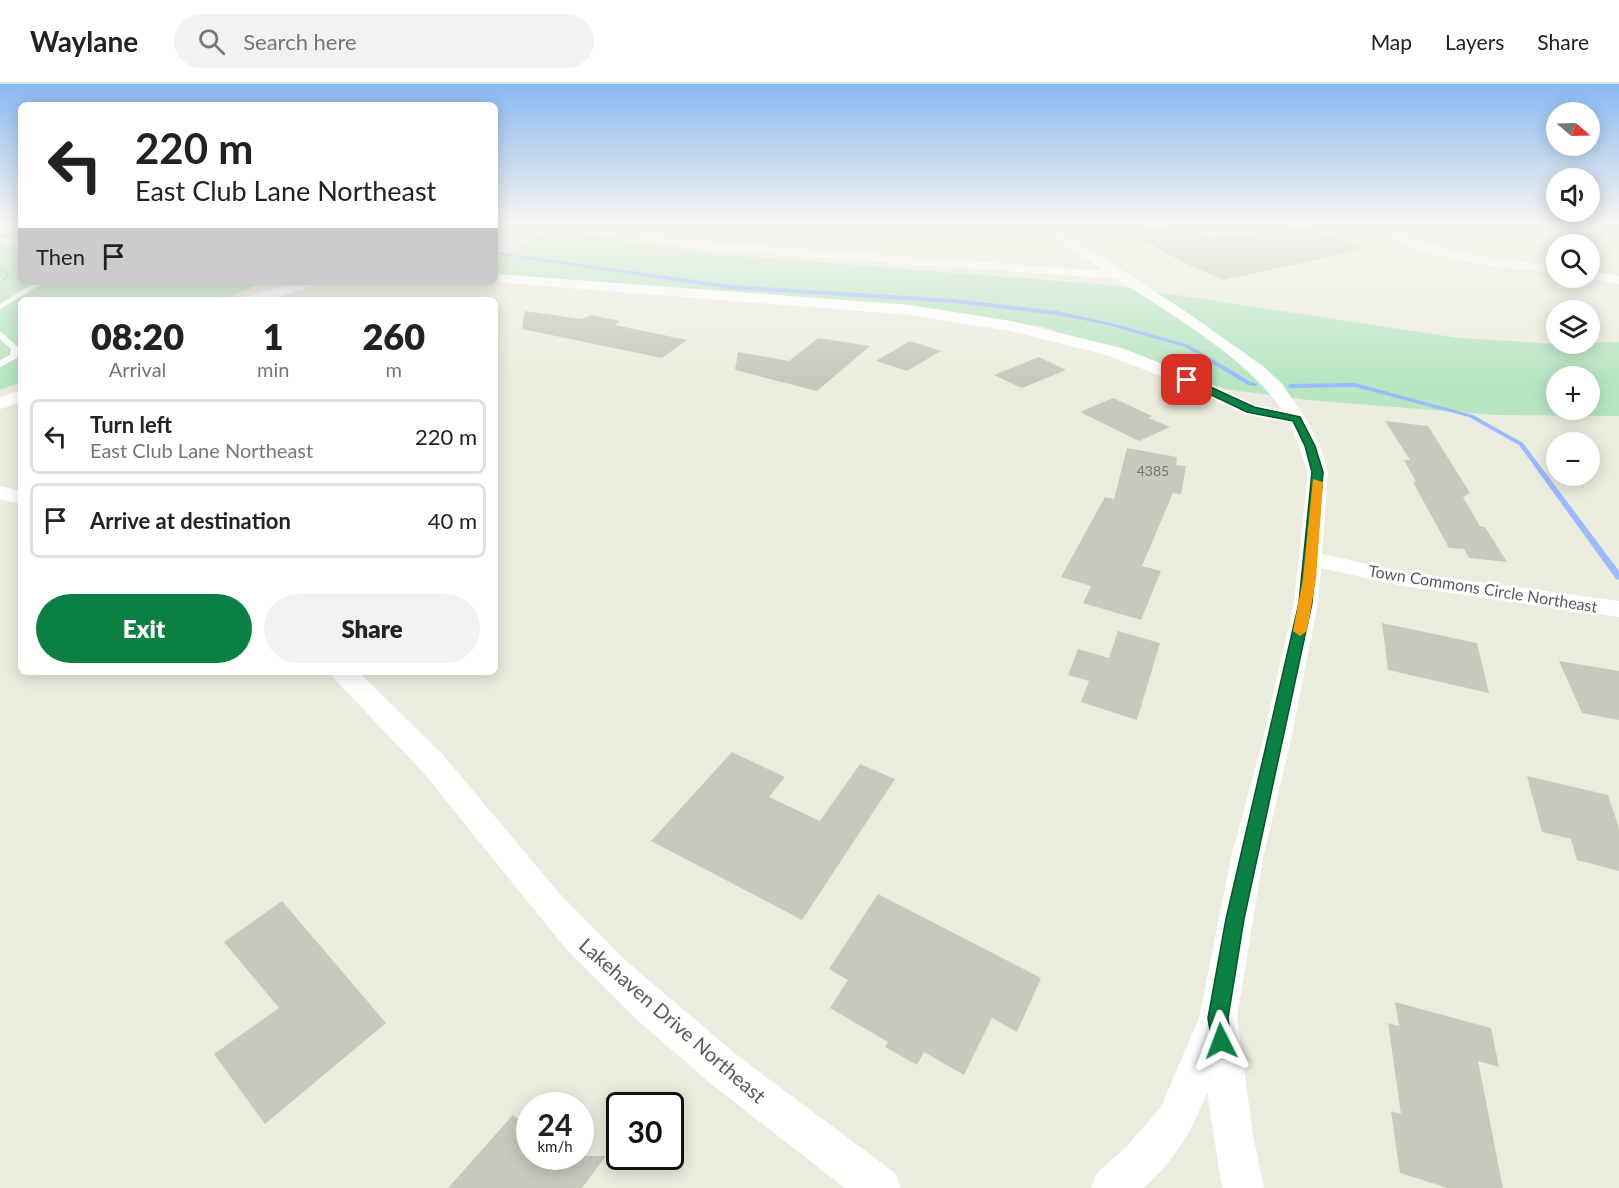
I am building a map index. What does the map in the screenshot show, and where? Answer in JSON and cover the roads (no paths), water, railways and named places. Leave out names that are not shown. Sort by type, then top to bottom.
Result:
[{"type":"street","points":[[1083,276],[1104,276]]},
{"type":"street","points":[[1112,1188],[1143,1160],[1175,1121],[1218,1018],[1247,858],[1277,739],[1306,603],[1318,472],[1310,446],[1297,419],[1276,388],[1258,371],[1180,314],[1122,276]]},
{"type":"street","points":[[1600,276],[1619,279]]},
{"type":"street","points":[[498,278],[910,310],[1011,326],[1116,352],[1187,380],[1251,410],[1297,419]]},
{"type":"street","points":[[261,297],[302,285]]},
{"type":"street","points":[[0,404],[18,396]]},
{"type":"street","points":[[0,492],[18,497]]},
{"type":"street","name":"Town Commons Circle Northeast","points":[[1311,559],[1402,579],[1619,609]]},
{"type":"street","name":"Lakehaven Drive Northeast","points":[[345,675],[381,706],[422,751],[579,939],[658,1012],[766,1102],[880,1188]]},
{"type":"street","points":[[1218,1018],[1232,1135],[1243,1188]]},
{"type":"lane","points":[[0,307],[36,285]]},
{"type":"lane","points":[[0,334],[15,348],[14,356],[0,364]]},
{"type":"waterway","points":[[651,276],[730,287],[954,301],[1057,313],[1109,324],[1187,346],[1250,384],[1255,384]]},
{"type":"waterway","points":[[1290,386],[1355,385],[1471,416],[1521,444],[1619,577]]}]
